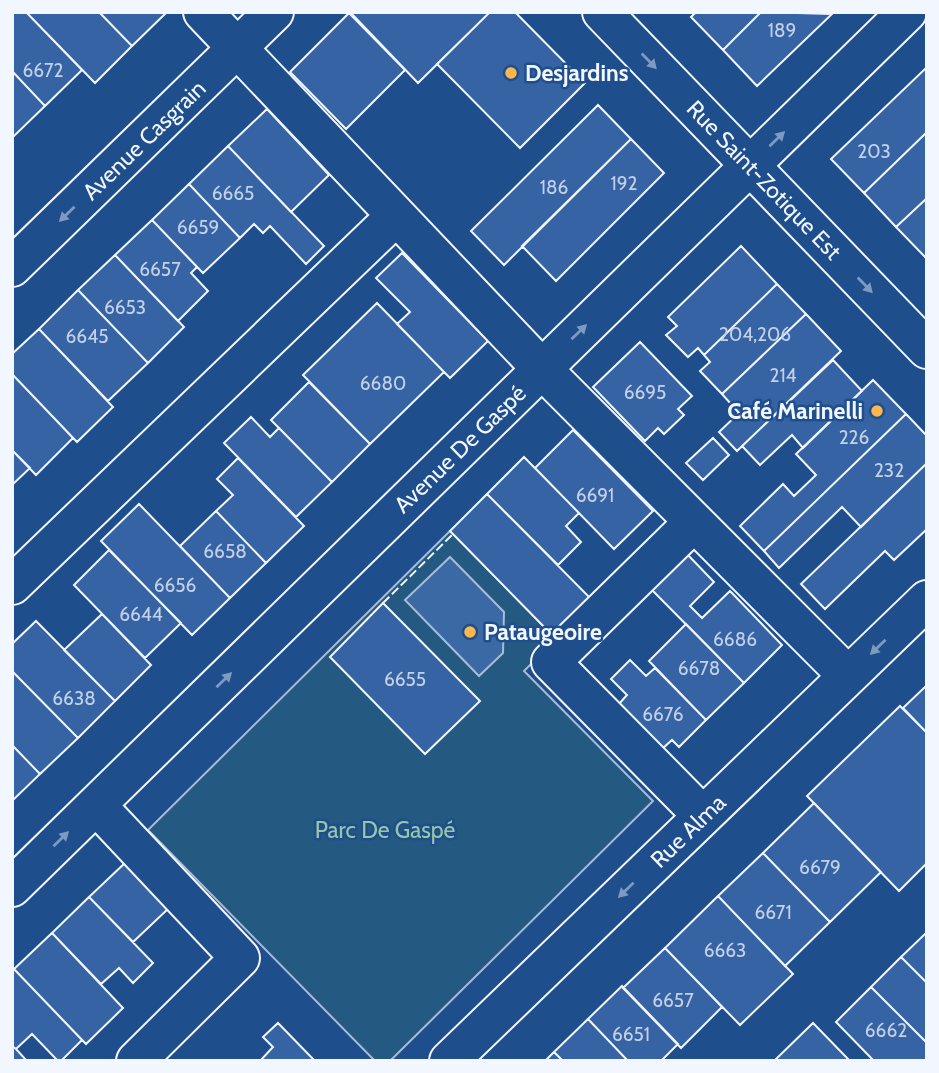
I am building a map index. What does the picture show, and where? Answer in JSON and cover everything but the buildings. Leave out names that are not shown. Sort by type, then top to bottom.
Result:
[{"type":"street","points":[[204,12],[542,369],[848,676]]},
{"type":"street","name":"Avenue Casgrain","points":[[12,267],[274,12]]},
{"type":"street","name":"Rue Saint-Zotique Est","points":[[602,12],[927,349]]},
{"type":"street","name":"Avenue De Gaspé","points":[[12,887],[907,12]]},
{"type":"street","points":[[12,585],[396,216]]},
{"type":"street","points":[[694,522],[551,662],[703,816]]},
{"type":"street","name":"Rue Alma","points":[[449,1061],[927,600]]},
{"type":"street","points":[[96,805],[240,958],[136,1061]]},
{"type":"green space","name":"Parc De Gaspé","points":[[450,531],[556,639],[524,671],[653,801],[390,1061],[375,1061],[148,830]]},
{"type":"shaded area","name":"Pataugeoire","points":[[450,557],[504,612],[503,653],[479,676],[405,600]]},
{"type":"fence","points":[[383,603],[453,534]]},
{"type":"place","name":"Desjardins","points":[[511,73]]},
{"type":"place","name":"Café Marinelli","points":[[877,411]]},
{"type":"place","name":"Pataugeoire","points":[[470,632]]}]
